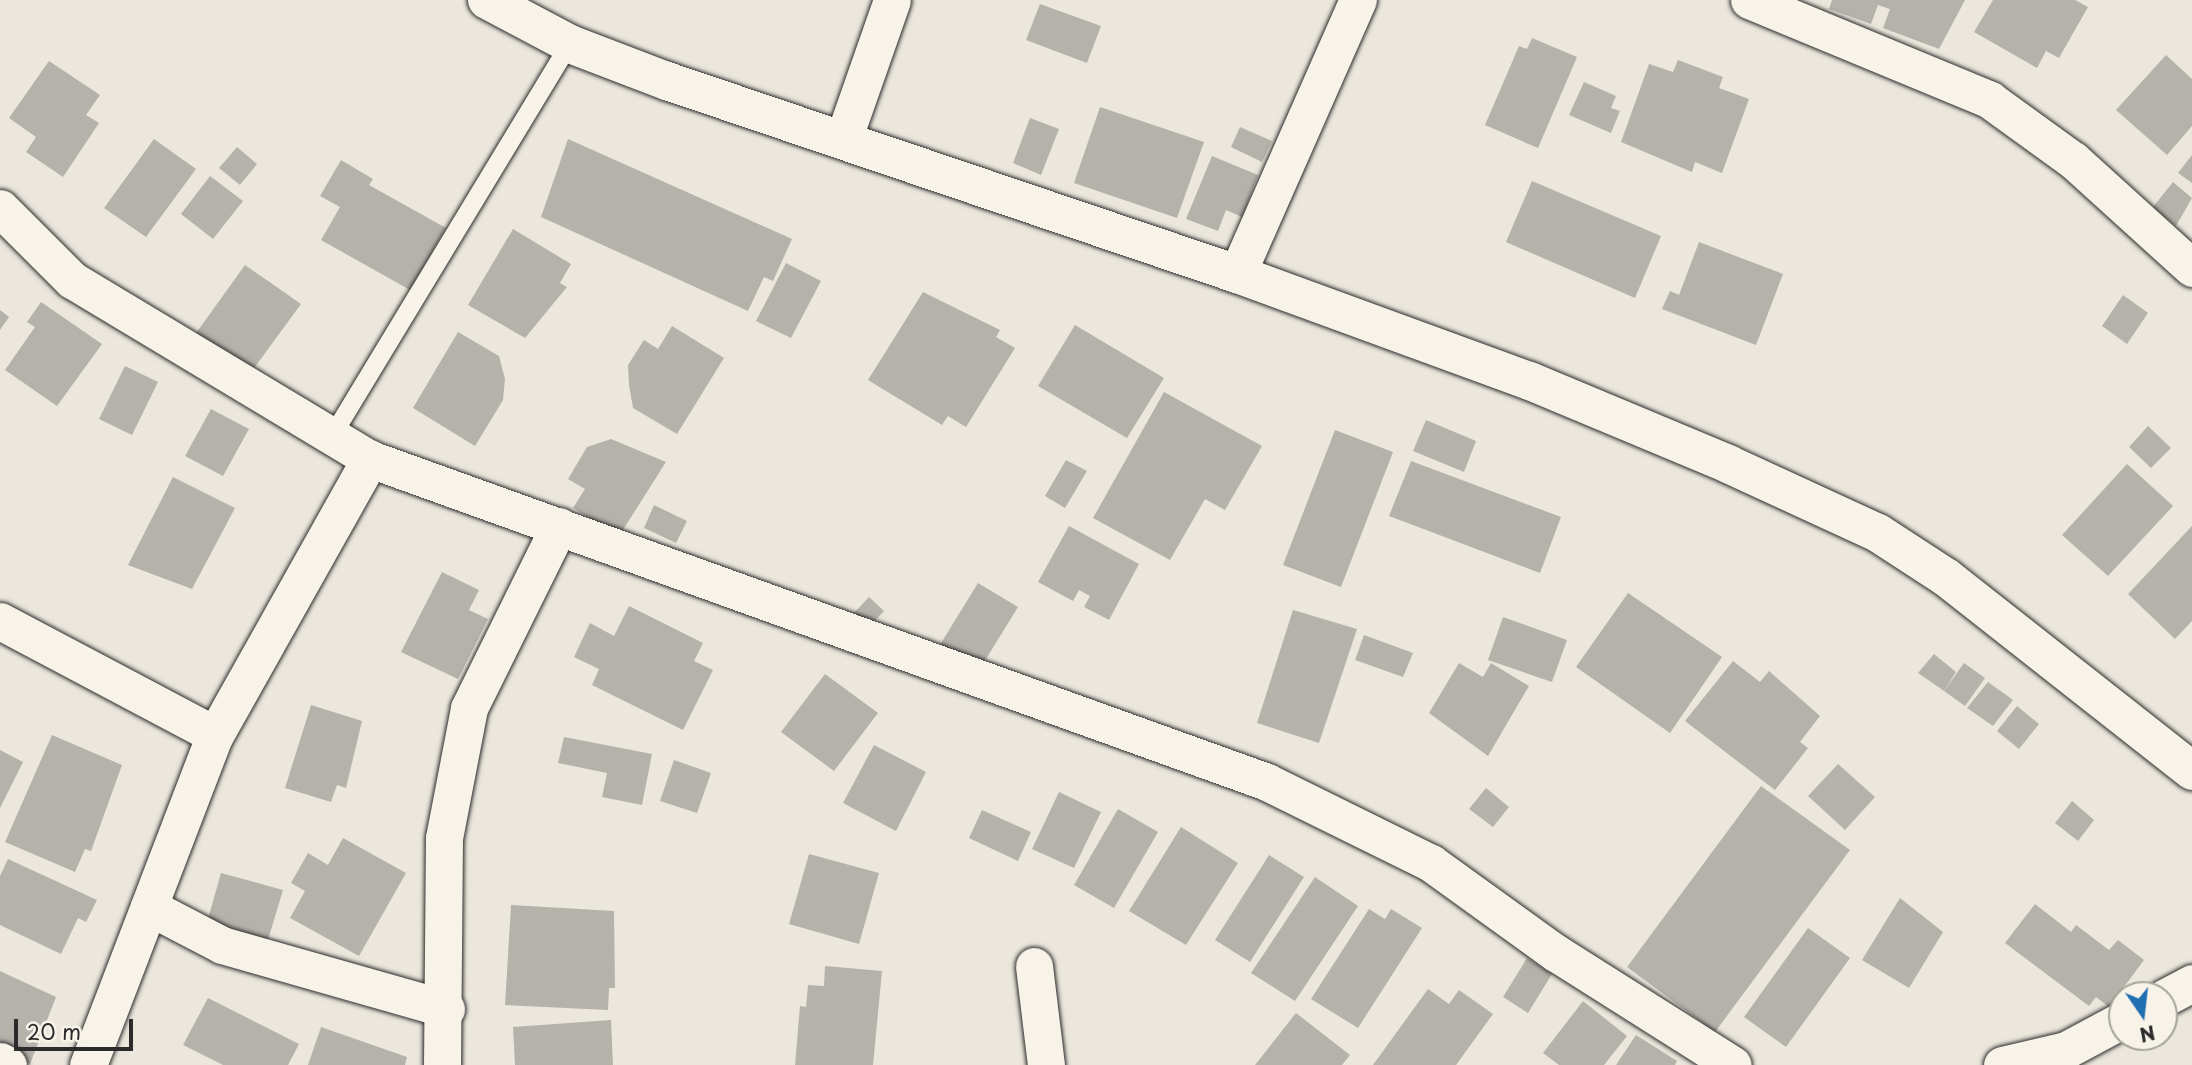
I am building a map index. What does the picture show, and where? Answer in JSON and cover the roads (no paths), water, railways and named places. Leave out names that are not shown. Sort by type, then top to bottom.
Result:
[{"type":"street","points":[[487,0],[570,44],[1237,274],[1530,381],[1878,533],[2020,631],[2192,771]]},
{"type":"street","points":[[843,140],[892,0]]},
{"type":"street","points":[[1237,274],[1358,0]]},
{"type":"street","points":[[1749,0],[1990,100],[2073,160],[2192,268]]},
{"type":"street","points":[[0,208],[72,280],[370,459],[1267,782],[1431,863],[1556,953],[1733,1065]]},
{"type":"street","points":[[88,1065],[215,735],[370,459]]},
{"type":"street","points":[[442,1065],[446,1009],[444,838],[469,708],[559,526]]},
{"type":"street","points":[[0,621],[215,735]]},
{"type":"street","points":[[149,907],[222,945],[446,1009]]},
{"type":"street","points":[[1034,966],[1046,1065]]},
{"type":"street","points":[[2002,1065],[2066,1050],[2108,1028]]},
{"type":"street","points":[[0,1061],[8,1065]]},
{"type":"lane","points":[[331,438],[570,44]]}]
